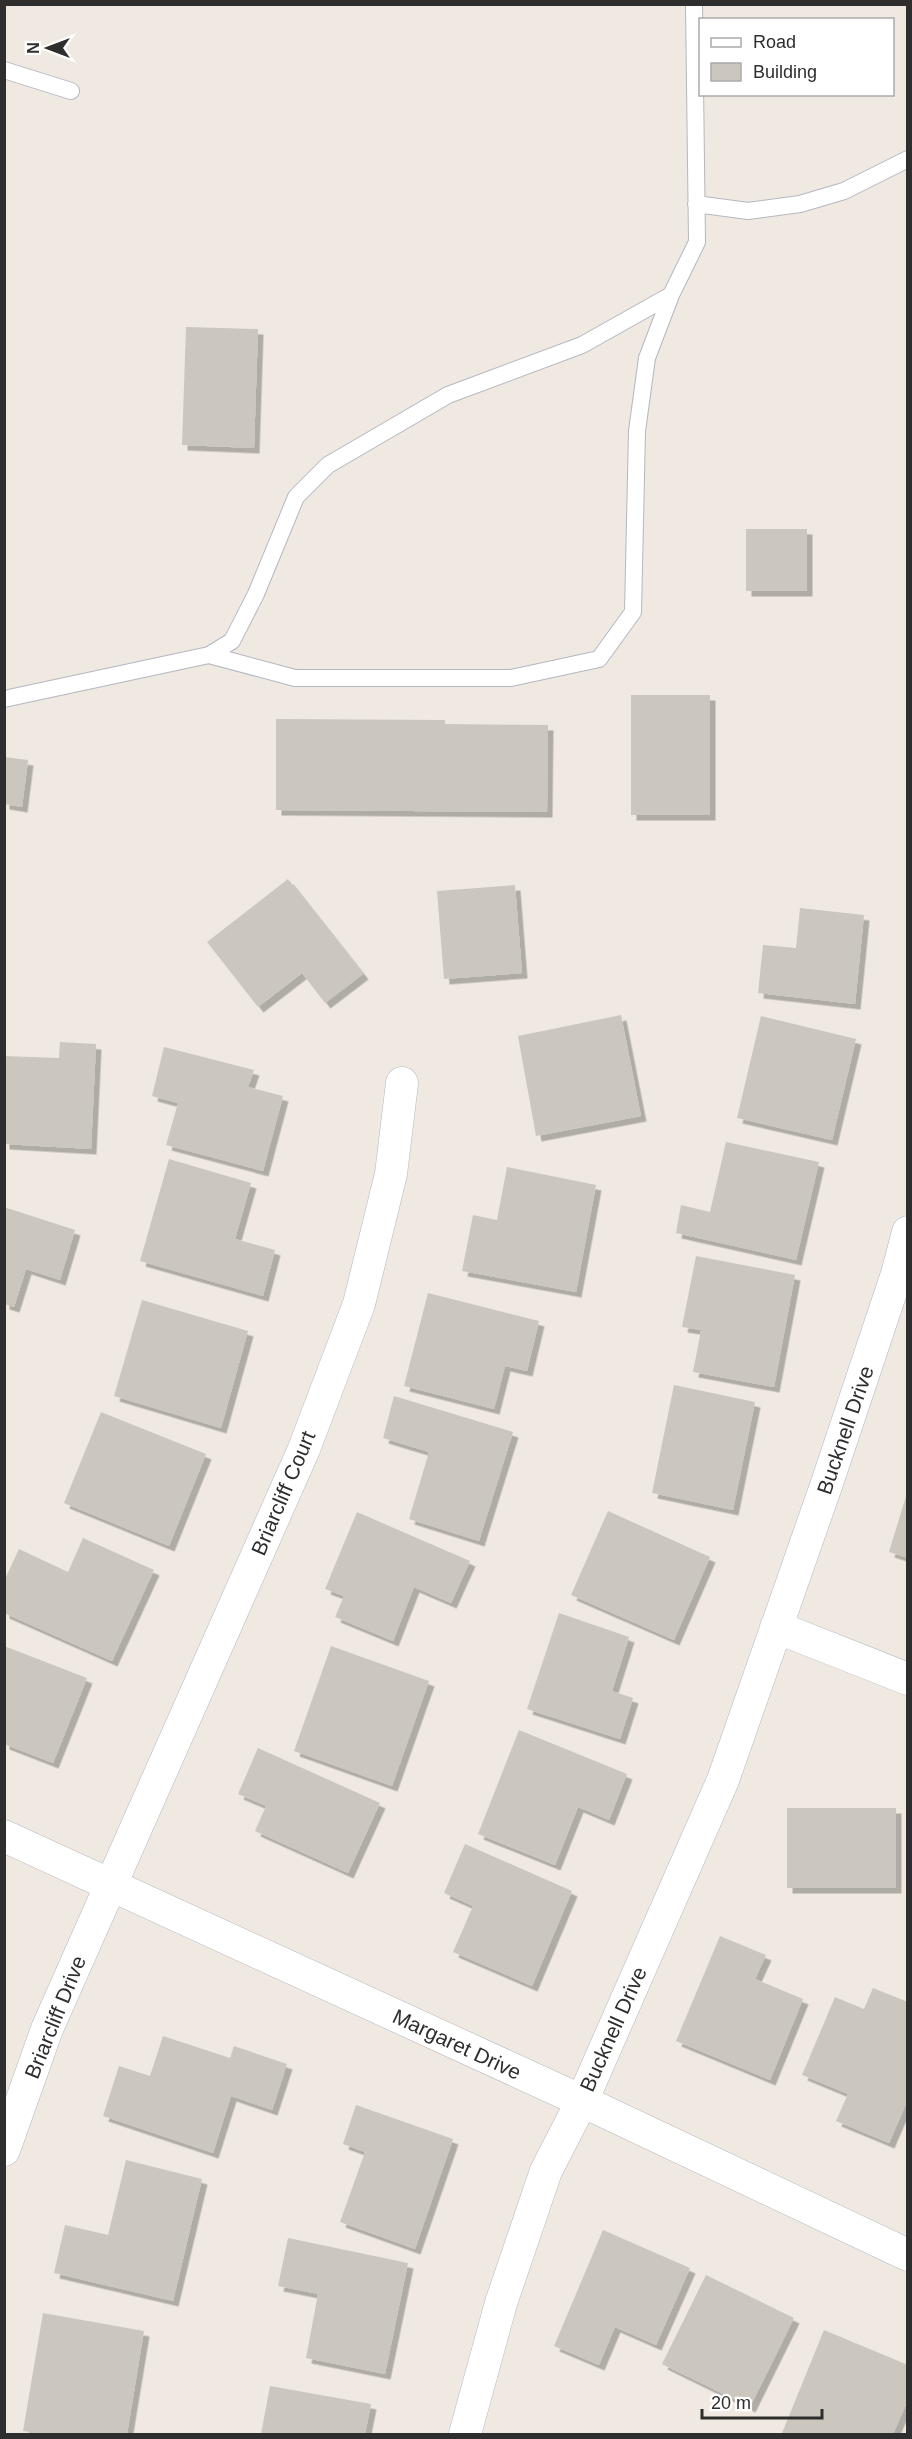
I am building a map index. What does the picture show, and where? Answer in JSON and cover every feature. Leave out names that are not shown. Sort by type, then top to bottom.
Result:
[{"type":"street","name":"Briarcliff Court","points":[[112,1886],[304,1449],[359,1304],[391,1174],[402,1083]]},
{"type":"street","name":"Bucknell Drive","points":[[465,2434],[501,2303],[546,2171],[582,2101],[723,1780],[897,1274],[908,1232]]},
{"type":"street","points":[[776,1627],[908,1679]]},
{"type":"street","name":"Margaret Drive","points":[[4,1836],[582,2101],[908,2255]]},
{"type":"street","name":"Briarcliff Drive","points":[[4,2150],[47,2029],[112,1886]]},
{"type":"lane","points":[[209,656],[295,678],[511,678],[599,659],[633,612],[637,431],[647,358],[671,295],[697,242],[694,4]]},
{"type":"lane","points":[[4,70],[71,91]]},
{"type":"lane","points":[[696,204],[748,211],[800,204],[844,191],[908,159]]},
{"type":"lane","points":[[4,699],[209,656],[232,641],[256,594],[296,497],[328,465],[447,395],[582,345],[671,295]]},
{"type":"building","points":[[186,327],[258,329],[254,448],[182,445]]},
{"type":"building","points":[[746,529],[807,529],[807,591],[746,591]]},
{"type":"building","points":[[631,695],[710,695],[710,815],[631,815]]},
{"type":"building","points":[[276,719],[445,720],[445,724],[548,725],[547,812],[276,810]]},
{"type":"building","points":[[4,757],[28,760],[22,807],[4,804]]},
{"type":"building","points":[[288,879],[363,974],[325,1003],[302,973],[258,1007],[207,942]]},
{"type":"building","points":[[515,885],[522,973],[444,979],[437,891]]},
{"type":"building","points":[[800,908],[864,915],[855,1004],[758,993],[763,945],[796,948]]},
{"type":"building","points":[[621,1015],[641,1116],[536,1136],[518,1036]]},
{"type":"building","points":[[761,1016],[856,1039],[832,1140],[737,1118]]},
{"type":"building","points":[[60,1042],[96,1044],[91,1149],[4,1144],[4,1056],[59,1058]]},
{"type":"building","points":[[164,1047],[254,1070],[248,1087],[283,1096],[263,1171],[166,1145],[178,1103],[152,1096]]},
{"type":"building","points":[[726,1142],[819,1162],[796,1260],[676,1233],[681,1205],[710,1212]]},
{"type":"building","points":[[169,1159],[251,1183],[235,1239],[275,1250],[263,1296],[140,1261]]},
{"type":"building","points":[[507,1167],[596,1185],[576,1292],[462,1271],[473,1215],[497,1220]]},
{"type":"building","points":[[4,1207],[75,1230],[60,1280],[26,1269],[14,1307],[4,1304]]},
{"type":"building","points":[[696,1256],[795,1275],[774,1387],[693,1372],[701,1330],[682,1327]]},
{"type":"building","points":[[428,1293],[539,1321],[527,1371],[505,1366],[494,1409],[404,1386]]},
{"type":"building","points":[[142,1300],[248,1331],[221,1428],[114,1396]]},
{"type":"building","points":[[674,1385],[755,1402],[733,1510],[652,1493]]},
{"type":"building","points":[[394,1396],[513,1432],[479,1541],[409,1519],[429,1452],[383,1438]]},
{"type":"building","points":[[101,1412],[206,1454],[169,1546],[64,1503]]},
{"type":"building","points":[[908,1494],[908,1558],[889,1552]]},
{"type":"building","points":[[608,1511],[710,1557],[674,1640],[571,1595]]},
{"type":"building","points":[[357,1512],[470,1561],[451,1603],[414,1587],[393,1641],[335,1617],[344,1596],[325,1589]]},
{"type":"building","points":[[83,1538],[154,1570],[112,1661],[4,1613],[4,1581],[19,1549],[68,1572]]},
{"type":"building","points":[[559,1613],[629,1637],[612,1691],[633,1698],[620,1739],[527,1709]]},
{"type":"building","points":[[4,1646],[87,1678],[53,1763],[4,1744]]},
{"type":"building","points":[[331,1646],[429,1681],[392,1786],[294,1751]]},
{"type":"building","points":[[519,1730],[627,1774],[609,1820],[578,1807],[555,1865],[478,1834]]},
{"type":"building","points":[[258,1748],[380,1803],[348,1873],[255,1831],[266,1806],[238,1794]]},
{"type":"building","points":[[787,1808],[896,1808],[896,1888],[787,1888]]},
{"type":"building","points":[[465,1844],[572,1891],[532,1986],[453,1952],[473,1906],[444,1893]]},
{"type":"building","points":[[720,1936],[766,1955],[755,1979],[803,1999],[770,2080],[676,2041]]},
{"type":"building","points":[[873,1988],[908,2002],[908,2099],[889,2143],[836,2121],[848,2094],[802,2075],[835,1997],[864,2009]]},
{"type":"building","points":[[163,2036],[230,2058],[234,2046],[287,2064],[272,2110],[231,2096],[213,2153],[103,2116],[119,2066],[150,2076]]},
{"type":"building","points":[[356,2105],[453,2139],[415,2249],[340,2222],[365,2152],[343,2144]]},
{"type":"building","points":[[126,2160],[202,2179],[173,2301],[54,2273],[65,2225],[108,2235]]},
{"type":"building","points":[[603,2230],[690,2268],[656,2345],[615,2327],[599,2365],[554,2346]]},
{"type":"building","points":[[288,2238],[408,2263],[385,2374],[306,2358],[318,2294],[278,2286]]},
{"type":"building","points":[[706,2275],[794,2318],[750,2407],[662,2364]]},
{"type":"building","points":[[43,2313],[144,2331],[127,2434],[43,2434],[23,2431]]},
{"type":"building","points":[[824,2330],[908,2365],[908,2400],[893,2434],[782,2433]]},
{"type":"building","points":[[270,2386],[371,2404],[365,2434],[261,2434]]}]
